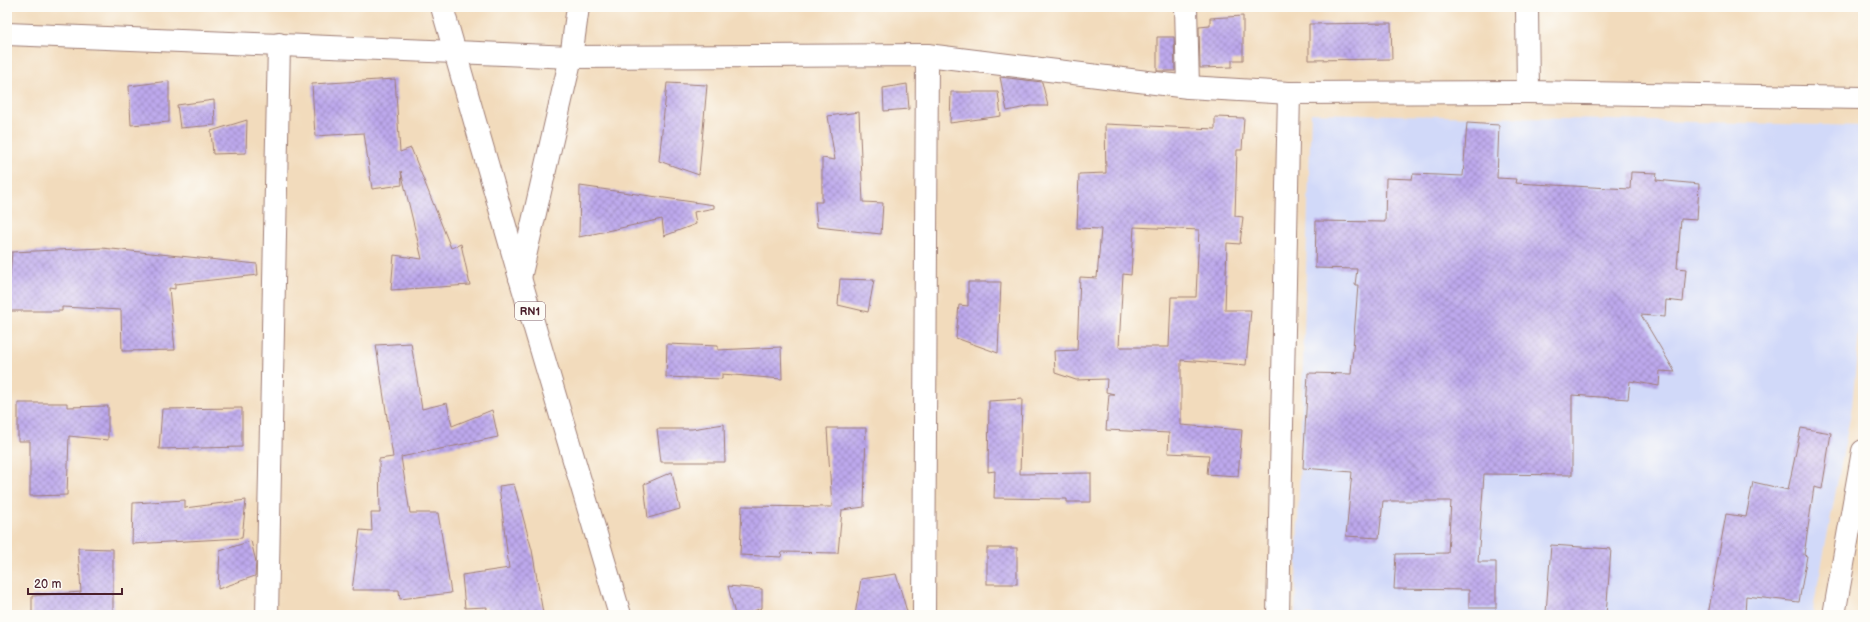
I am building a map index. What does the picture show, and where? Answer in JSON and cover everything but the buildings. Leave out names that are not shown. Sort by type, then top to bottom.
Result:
[{"type":"main road","name":"RN1","points":[[442,7],[520,278],[620,615]]},
{"type":"main road","points":[[520,278],[571,57],[578,7]]},
{"type":"main road","points":[[1186,7],[1188,87]]},
{"type":"main road","points":[[1527,7],[1528,92]]},
{"type":"main road","points":[[7,34],[571,57],[927,55],[1188,87],[1289,93],[1528,92],[1863,98]]},
{"type":"main road","points":[[267,615],[279,44]]},
{"type":"main road","points":[[924,615],[927,55]]},
{"type":"main road","points":[[1278,615],[1289,93]]},
{"type":"main road","points":[[1834,615],[1863,451]]},
{"type":"shaded area","points":[[1311,113],[1863,126],[1863,289],[1852,407],[1812,615],[1295,615]]}]
